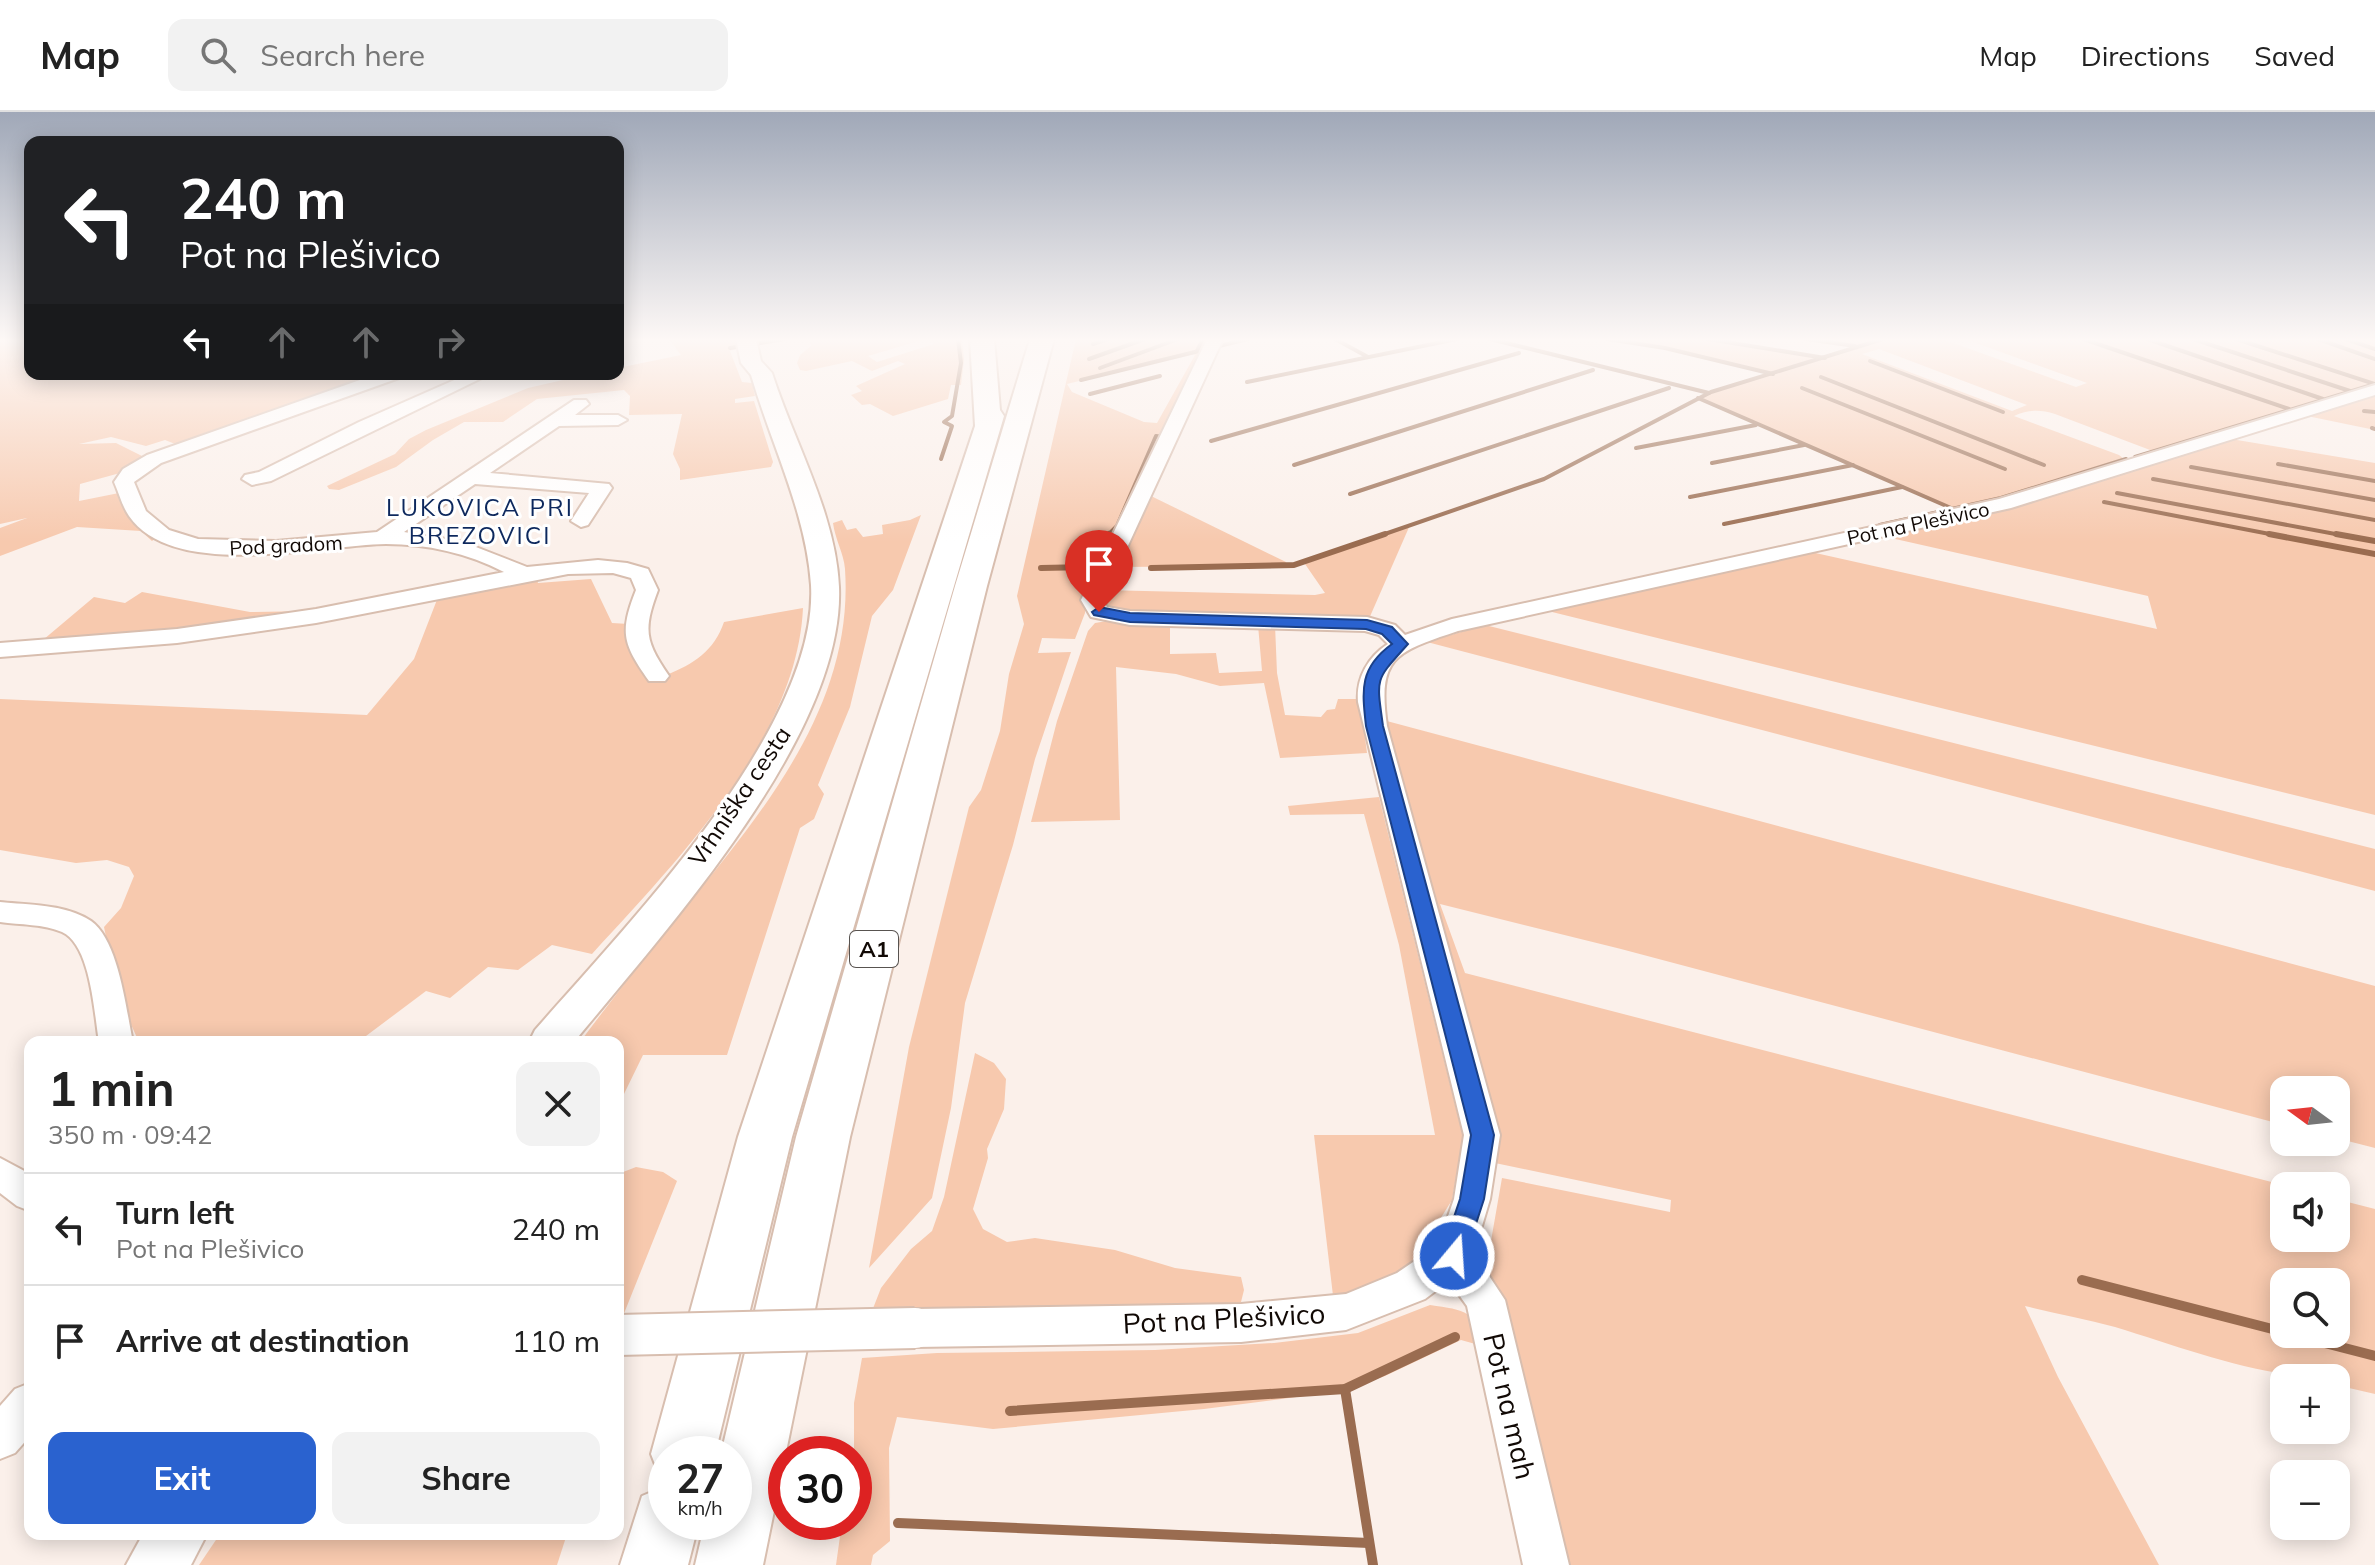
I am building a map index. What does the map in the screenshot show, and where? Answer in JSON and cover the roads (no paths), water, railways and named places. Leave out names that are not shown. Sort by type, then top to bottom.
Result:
[{"type":"highway","points":[[987,407],[988,426]]},
{"type":"highway","name":"A1","points":[[688,1436],[765,1137],[988,426],[999,407]]},
{"type":"highway","name":"A1","points":[[729,1565],[823,1137],[1019,407]]},
{"type":"highway","points":[[654,1565],[661,1540]]},
{"type":"main road","name":"Vrhniška cesta","points":[[555,1036],[705,851],[743,799],[787,727],[811,669],[819,640],[825,591],[819,542],[775,407]]},
{"type":"main road","points":[[156,1565],[174,1540]]},
{"type":"street","name":"Pod gradom","points":[[301,407],[154,459],[130,473],[124,482],[129,499],[145,521],[179,541],[194,545],[250,550],[382,538],[409,539],[498,558],[524,574]]},
{"type":"street","points":[[252,479],[264,477],[408,407]]},
{"type":"street","points":[[382,538],[576,407]]},
{"type":"street","name":"Pot na Plešivico","points":[[1183,407],[1092,600],[1099,612],[1130,618],[1452,626]]},
{"type":"street","name":"Pot na Plešivico","points":[[1367,624],[1387,630],[1401,644],[1452,626],[2004,504],[2320,407]]},
{"type":"street","points":[[557,421],[618,420]]},
{"type":"street","points":[[474,478],[602,488],[581,521]]},
{"type":"street","points":[[0,650],[177,636],[316,616],[524,574],[602,567],[621,568],[640,574],[647,590],[633,635],[638,649],[657,676]]},
{"type":"street","points":[[1401,644],[1388,654],[1372,680],[1374,726],[1482,1135],[1472,1199],[1454,1256]]},
{"type":"street","points":[[0,912],[59,921],[80,928],[93,940],[115,1036]]},
{"type":"street","points":[[0,1173],[24,1191]]},
{"type":"street","name":"Pot na Plešivico","points":[[624,1335],[1241,1323],[1346,1312],[1411,1286],[1454,1256]]},
{"type":"street","name":"Pot na mah","points":[[1454,1256],[1485,1300],[1546,1565]]},
{"type":"street","points":[[0,1438],[24,1411]]},
{"type":"waterway","points":[[941,459],[952,426],[944,422],[952,416],[954,407]]},
{"type":"waterway","points":[[1211,441],[1331,407]]},
{"type":"waterway","points":[[1294,465],[1477,407]]},
{"type":"waterway","points":[[1350,494],[1612,407]]},
{"type":"waterway","points":[[1379,536],[1544,479],[1683,407]]},
{"type":"waterway","points":[[1718,407],[1852,465]]},
{"type":"waterway","points":[[1849,407],[2005,469]]},
{"type":"waterway","points":[[1897,407],[2044,465]]},
{"type":"waterway","points":[[1989,407],[2003,412]]},
{"type":"waterway","points":[[2283,407],[2289,409]]},
{"type":"waterway","points":[[2135,457],[2300,407]]},
{"type":"waterway","points":[[2364,411],[2375,412]]},
{"type":"waterway","points":[[1636,448],[1756,425]]},
{"type":"waterway","points":[[1041,568],[1089,567],[1100,543],[1117,526],[1156,436],[1163,437]]},
{"type":"waterway","points":[[1712,463],[1804,445]]},
{"type":"waterway","points":[[1880,525],[2001,498],[2126,459]]},
{"type":"waterway","points":[[2278,464],[2375,481]]},
{"type":"waterway","points":[[1690,497],[1852,465]]},
{"type":"waterway","points":[[1852,465],[1951,508]]},
{"type":"waterway","points":[[2191,467],[2375,500]]},
{"type":"waterway","points":[[2153,479],[2375,520]]},
{"type":"waterway","points":[[1724,524],[1902,487]]},
{"type":"waterway","points":[[2117,493],[2346,536]]},
{"type":"waterway","points":[[2104,502],[2280,536]]},
{"type":"waterway","points":[[1151,568],[1294,565],[1385,534]]},
{"type":"waterway","points":[[2269,534],[2375,554]]},
{"type":"waterway","points":[[2336,534],[2375,541]]},
{"type":"waterway","points":[[2082,1280],[2270,1328]]},
{"type":"waterway","points":[[1345,1389],[1455,1337]]},
{"type":"waterway","points":[[2344,1348],[2375,1356]]},
{"type":"waterway","points":[[1010,1411],[1345,1389]]},
{"type":"waterway","points":[[1345,1389],[1373,1565]]},
{"type":"waterway","points":[[898,1523],[1369,1543]]},
{"type":"district","name":"LUKOVICA PRI BREZOVICI","points":[[480,521]]}]
